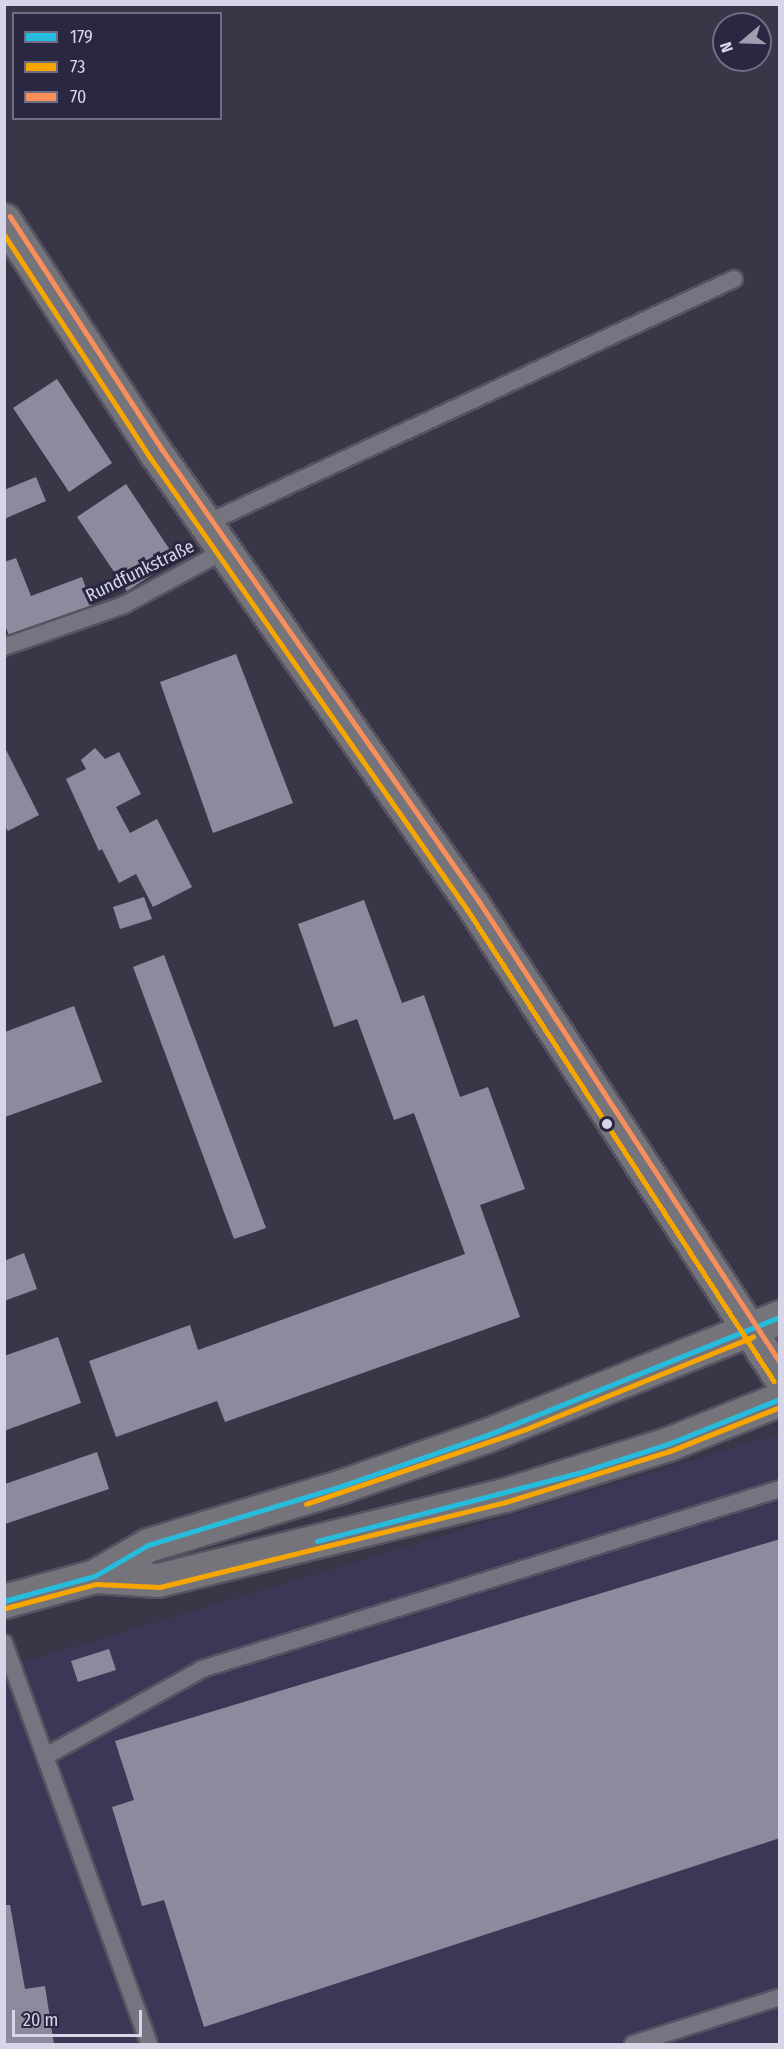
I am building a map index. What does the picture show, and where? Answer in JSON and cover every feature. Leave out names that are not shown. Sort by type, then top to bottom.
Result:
[{"type":"main road","points":[[4,220],[205,524],[473,905],[780,1377]]},
{"type":"main road","points":[[4,1601],[95,1576],[148,1545],[423,1458],[780,1317]]},
{"type":"main road","points":[[95,1576],[158,1580],[492,1498],[668,1444],[780,1399]]},
{"type":"lane","points":[[205,524],[734,279]]},
{"type":"lane","name":"Rundfunkstraße","points":[[4,647],[124,605],[224,551]]},
{"type":"lane","points":[[46,1756],[202,1670],[780,1489]]},
{"type":"lane","points":[[4,1643],[149,2044]]},
{"type":"lane","points":[[633,2044],[780,1997]]},
{"type":"shaded area","points":[[779,1434],[779,2044],[5,2044],[5,1668]]},
{"type":"building","points":[[57,379],[112,463],[69,492],[13,408]]},
{"type":"building","points":[[36,477],[46,501],[4,519],[4,490]]},
{"type":"building","points":[[126,484],[176,559],[127,591],[77,517]]},
{"type":"building","points":[[16,558],[31,596],[82,577],[93,608],[10,638],[4,623],[4,562]]},
{"type":"building","points":[[236,654],[293,803],[213,833],[160,682]]},
{"type":"building","points":[[4,746],[39,815],[8,831],[4,825]]},
{"type":"building","points":[[95,748],[105,759],[119,752],[141,794],[116,807],[130,833],[157,819],[192,887],[153,907],[136,874],[119,883],[102,849],[99,851],[66,779],[86,769],[81,760]]},
{"type":"building","points":[[144,897],[152,919],[120,929],[113,907]]},
{"type":"building","points":[[364,900],[402,1003],[424,995],[460,1097],[488,1087],[525,1189],[480,1205],[520,1317],[225,1422],[217,1401],[116,1437],[89,1361],[190,1325],[198,1350],[465,1254],[414,1113],[394,1120],[357,1019],[334,1027],[298,924]]},
{"type":"building","points":[[164,955],[266,1228],[234,1239],[133,967]]},
{"type":"building","points":[[74,1006],[102,1082],[5,1117],[5,1032]]},
{"type":"building","points":[[24,1253],[37,1289],[4,1301],[4,1261]]},
{"type":"building","points":[[58,1337],[81,1403],[4,1431],[4,1356]]},
{"type":"building","points":[[97,1452],[109,1489],[5,1524],[5,1484]]},
{"type":"building","points":[[780,1539],[780,1838],[204,2027],[164,1900],[142,1906],[112,1807],[134,1800],[115,1741]]},
{"type":"building","points":[[109,1649],[116,1670],[78,1682],[71,1661]]},
{"type":"building","points":[[4,1905],[10,1905],[25,1989],[45,1986],[54,2044],[4,2044]]},
{"type":"transit line","name":"70","points":[[10,216],[162,449],[479,901],[780,1362]]},
{"type":"transit line","name":"73","points":[[4,234],[150,457],[467,909],[774,1381]]},
{"type":"transit line","name":"179","points":[[4,1601],[95,1576],[148,1545],[342,1486],[485,1436],[780,1317]]},
{"type":"transit line","name":"73","points":[[306,1504],[526,1429],[753,1337]]},
{"type":"transit line","name":"179","points":[[317,1541],[585,1471],[668,1444],[780,1399]]},
{"type":"transit line","name":"73","points":[[6,1608],[96,1584],[160,1587],[506,1502],[670,1451],[780,1407]]}]
